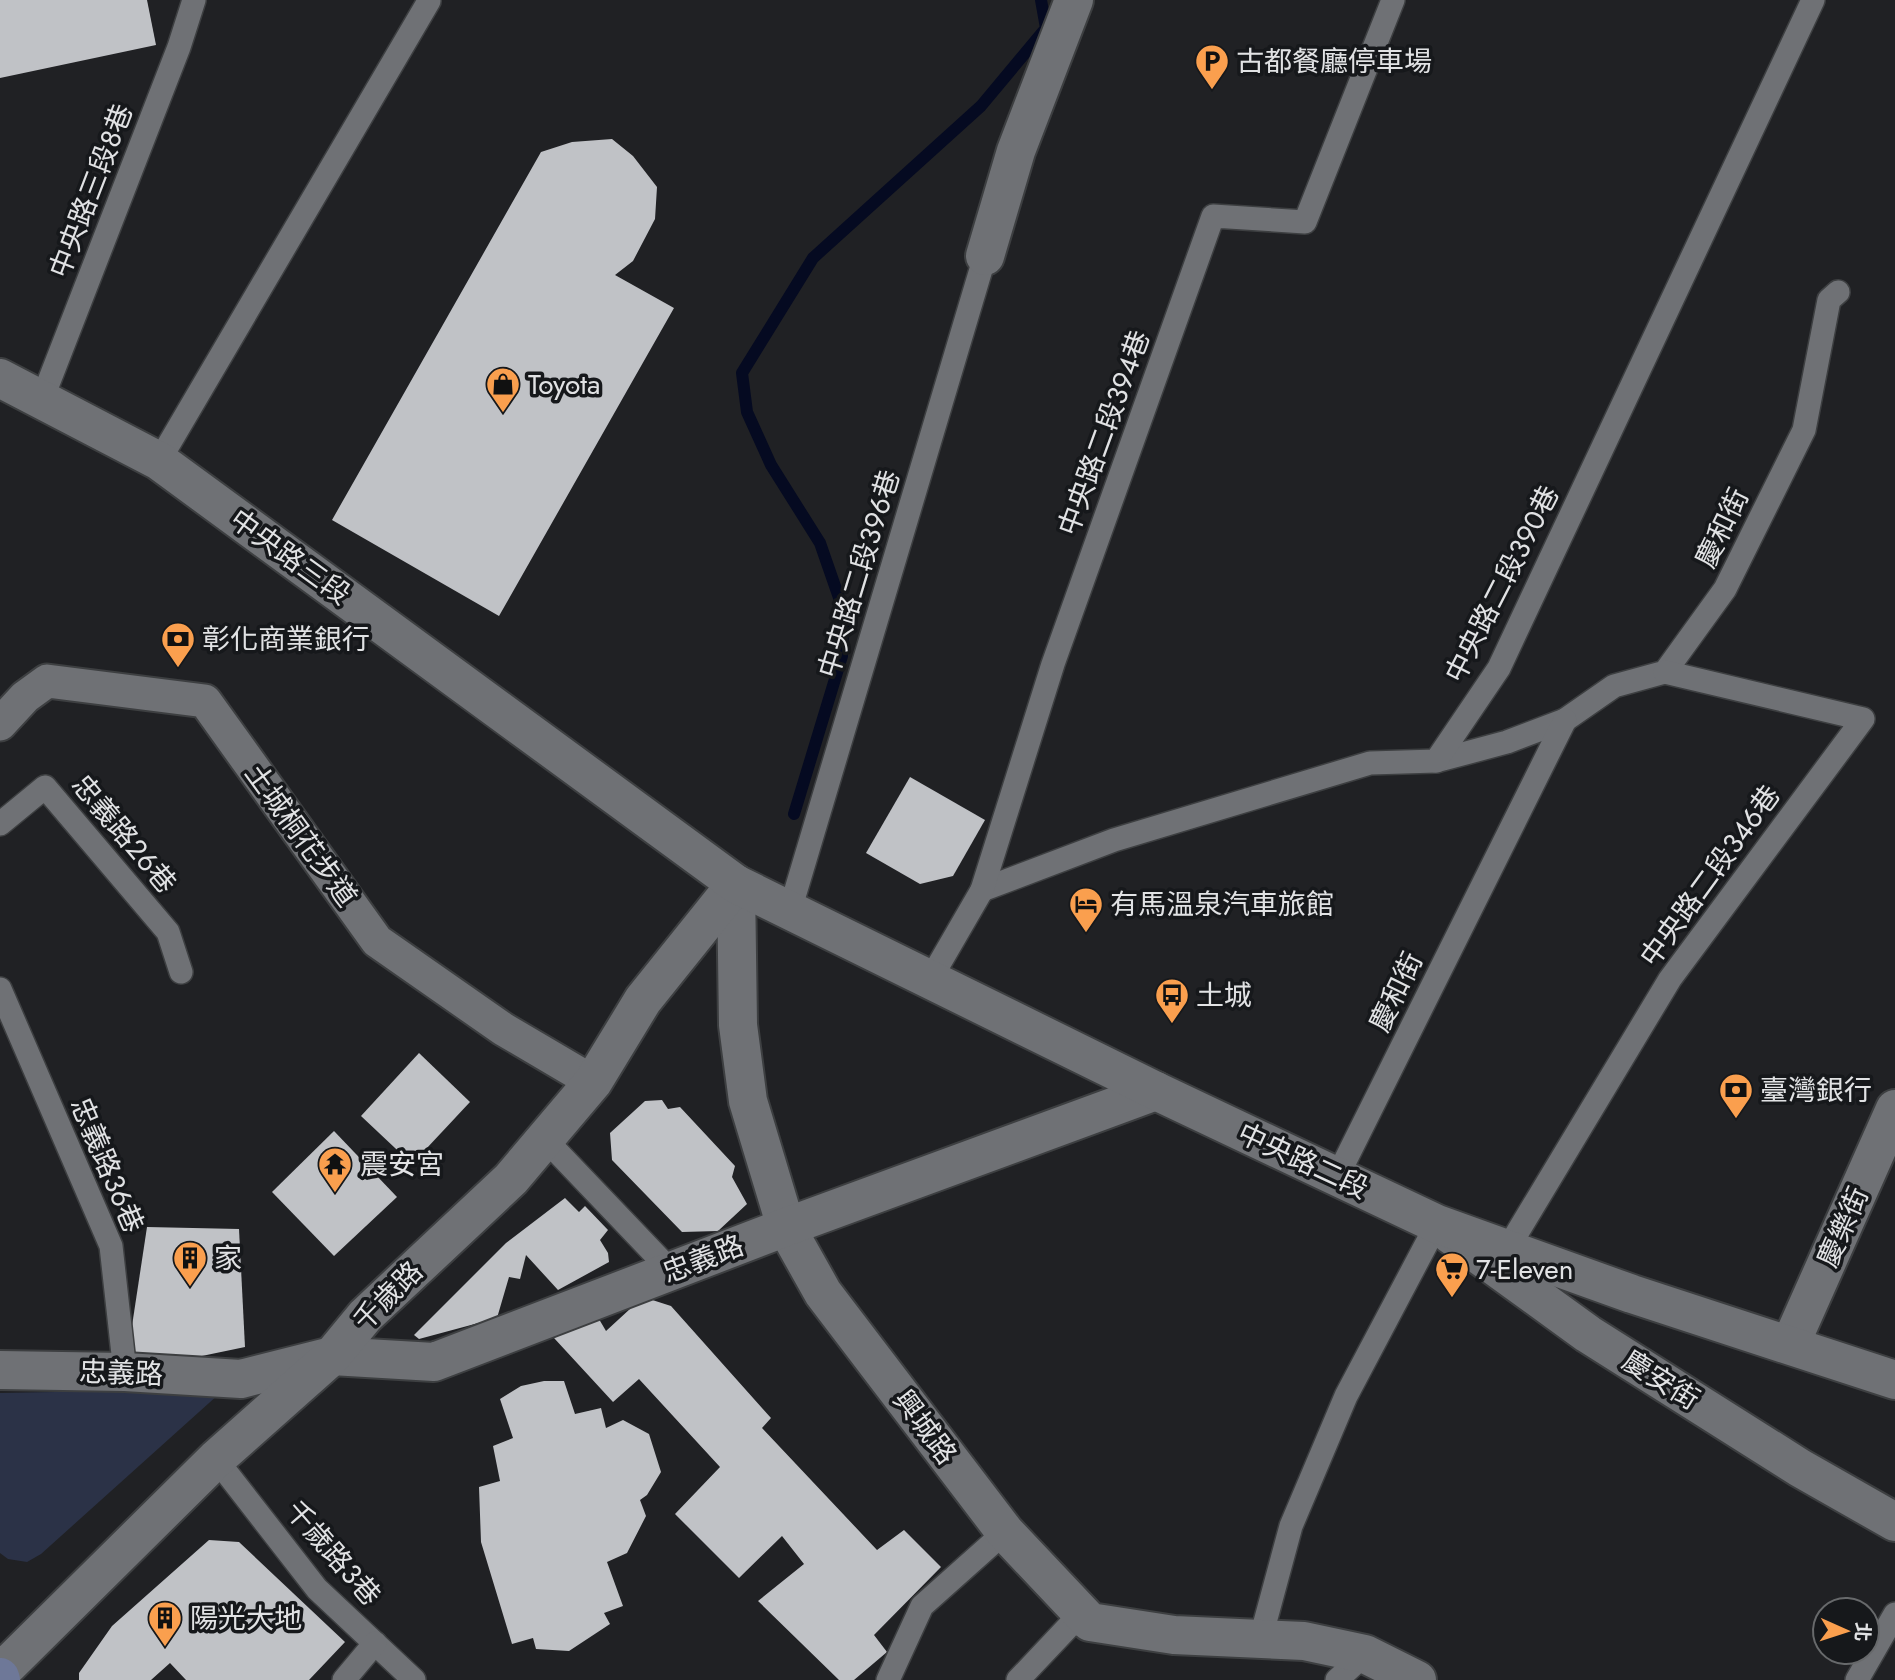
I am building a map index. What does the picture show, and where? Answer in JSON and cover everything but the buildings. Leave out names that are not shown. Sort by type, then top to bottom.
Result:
[{"type":"street","points":[[985,256],[1016,150],[1074,0]]},
{"type":"street","name":"中央路三段","points":[[2,384],[159,461],[736,884]]},
{"type":"street","name":"土城桐花步道","points":[[0,724],[25,697],[47,681],[205,701],[377,941],[503,1029],[593,1082]]},
{"type":"street","name":"中央路二段","points":[[736,884],[1156,1091],[1437,1224],[1632,1294],[1895,1380]]},
{"type":"street","name":"千歲路","points":[[0,1677],[216,1459],[332,1356],[365,1316],[511,1179],[593,1082],[643,1000],[736,884]]},
{"type":"street","name":"興城路","points":[[736,884],[738,1025],[748,1101],[786,1227],[823,1293],[1005,1532],[1090,1622]]},
{"type":"street","name":"忠義路","points":[[0,1370],[125,1372],[241,1379],[332,1356],[434,1362],[786,1227],[1156,1091]]},
{"type":"street","name":"慶樂街","points":[[1790,1345],[1895,1109]]},
{"type":"street","name":"慶安街","points":[[1437,1224],[1588,1334],[1800,1468],[1895,1522]]},
{"type":"street","points":[[216,1459],[241,1379]]},
{"type":"street","points":[[1090,1622],[1174,1636],[1304,1640],[1365,1654],[1418,1680]]},
{"type":"lane","name":"中央路三段8巷","points":[[41,402],[179,47],[194,0]]},
{"type":"lane","name":"中央路二段394巷","points":[[931,978],[982,890],[1054,664],[1213,216],[1305,222],[1393,0]]},
{"type":"lane","name":"中央路二段390巷","points":[[1436,761],[1499,668],[1813,0]]},
{"type":"lane","points":[[159,461],[429,1]]},
{"type":"lane","name":"中央路二段396巷","points":[[790,910],[985,256]]},
{"type":"lane","name":"慶和街","points":[[1436,761],[1507,742],[1565,720],[1615,686],[1665,672],[1725,589],[1804,430],[1829,300],[1838,292]]},
{"type":"lane","name":"中央路二段346巷","points":[[1508,1248],[1670,979],[1863,719],[1665,672]]},
{"type":"lane","name":"慶和街","points":[[1337,1177],[1565,720]]},
{"type":"lane","points":[[982,890],[1114,840],[1370,763],[1436,761]]},
{"type":"lane","name":"忠義路26巷","points":[[0,824],[46,787],[168,932],[181,972]]},
{"type":"lane","name":"忠義路36巷","points":[[0,989],[111,1246],[125,1372]]},
{"type":"lane","points":[[545,1139],[671,1271]]},
{"type":"lane","points":[[1261,1637],[1291,1526],[1346,1396],[1437,1224]]},
{"type":"lane","name":"千歲路3巷","points":[[216,1459],[317,1589],[414,1680]]},
{"type":"lane","points":[[888,1680],[922,1606],[1005,1532]]},
{"type":"lane","points":[[1857,1680],[1895,1615]]},
{"type":"lane","points":[[1018,1680],[1070,1625],[1090,1622]]},
{"type":"lane","points":[[344,1680],[375,1643]]},
{"type":"lane","points":[[1337,1680],[1365,1654]]},
{"type":"shaded area","points":[[218,1389],[219,1394],[41,1554],[27,1562],[8,1559],[0,1553],[0,1393]]},
{"type":"waterway","points":[[794,814],[842,656],[844,612],[820,543],[771,465],[747,412],[742,373],[813,258],[981,106],[1046,28],[1041,0]]},
{"type":"place","name":"古都餐廳停車場","points":[[1212,91]]},
{"type":"place","name":"Toyota","points":[[503,414]]},
{"type":"place","name":"彰化商業銀行","points":[[178,669]]},
{"type":"place","name":"有馬溫泉汽車旅館","points":[[1086,934]]},
{"type":"place","name":"土城","points":[[1172,1025]]},
{"type":"place","name":"臺灣銀行","points":[[1736,1120]]},
{"type":"place","name":"震安宮","points":[[335,1194]]},
{"type":"place","name":"家","points":[[190,1288]]},
{"type":"place","name":"7-Eleven","points":[[1452,1299]]},
{"type":"place","name":"陽光大地","points":[[165,1648]]}]
